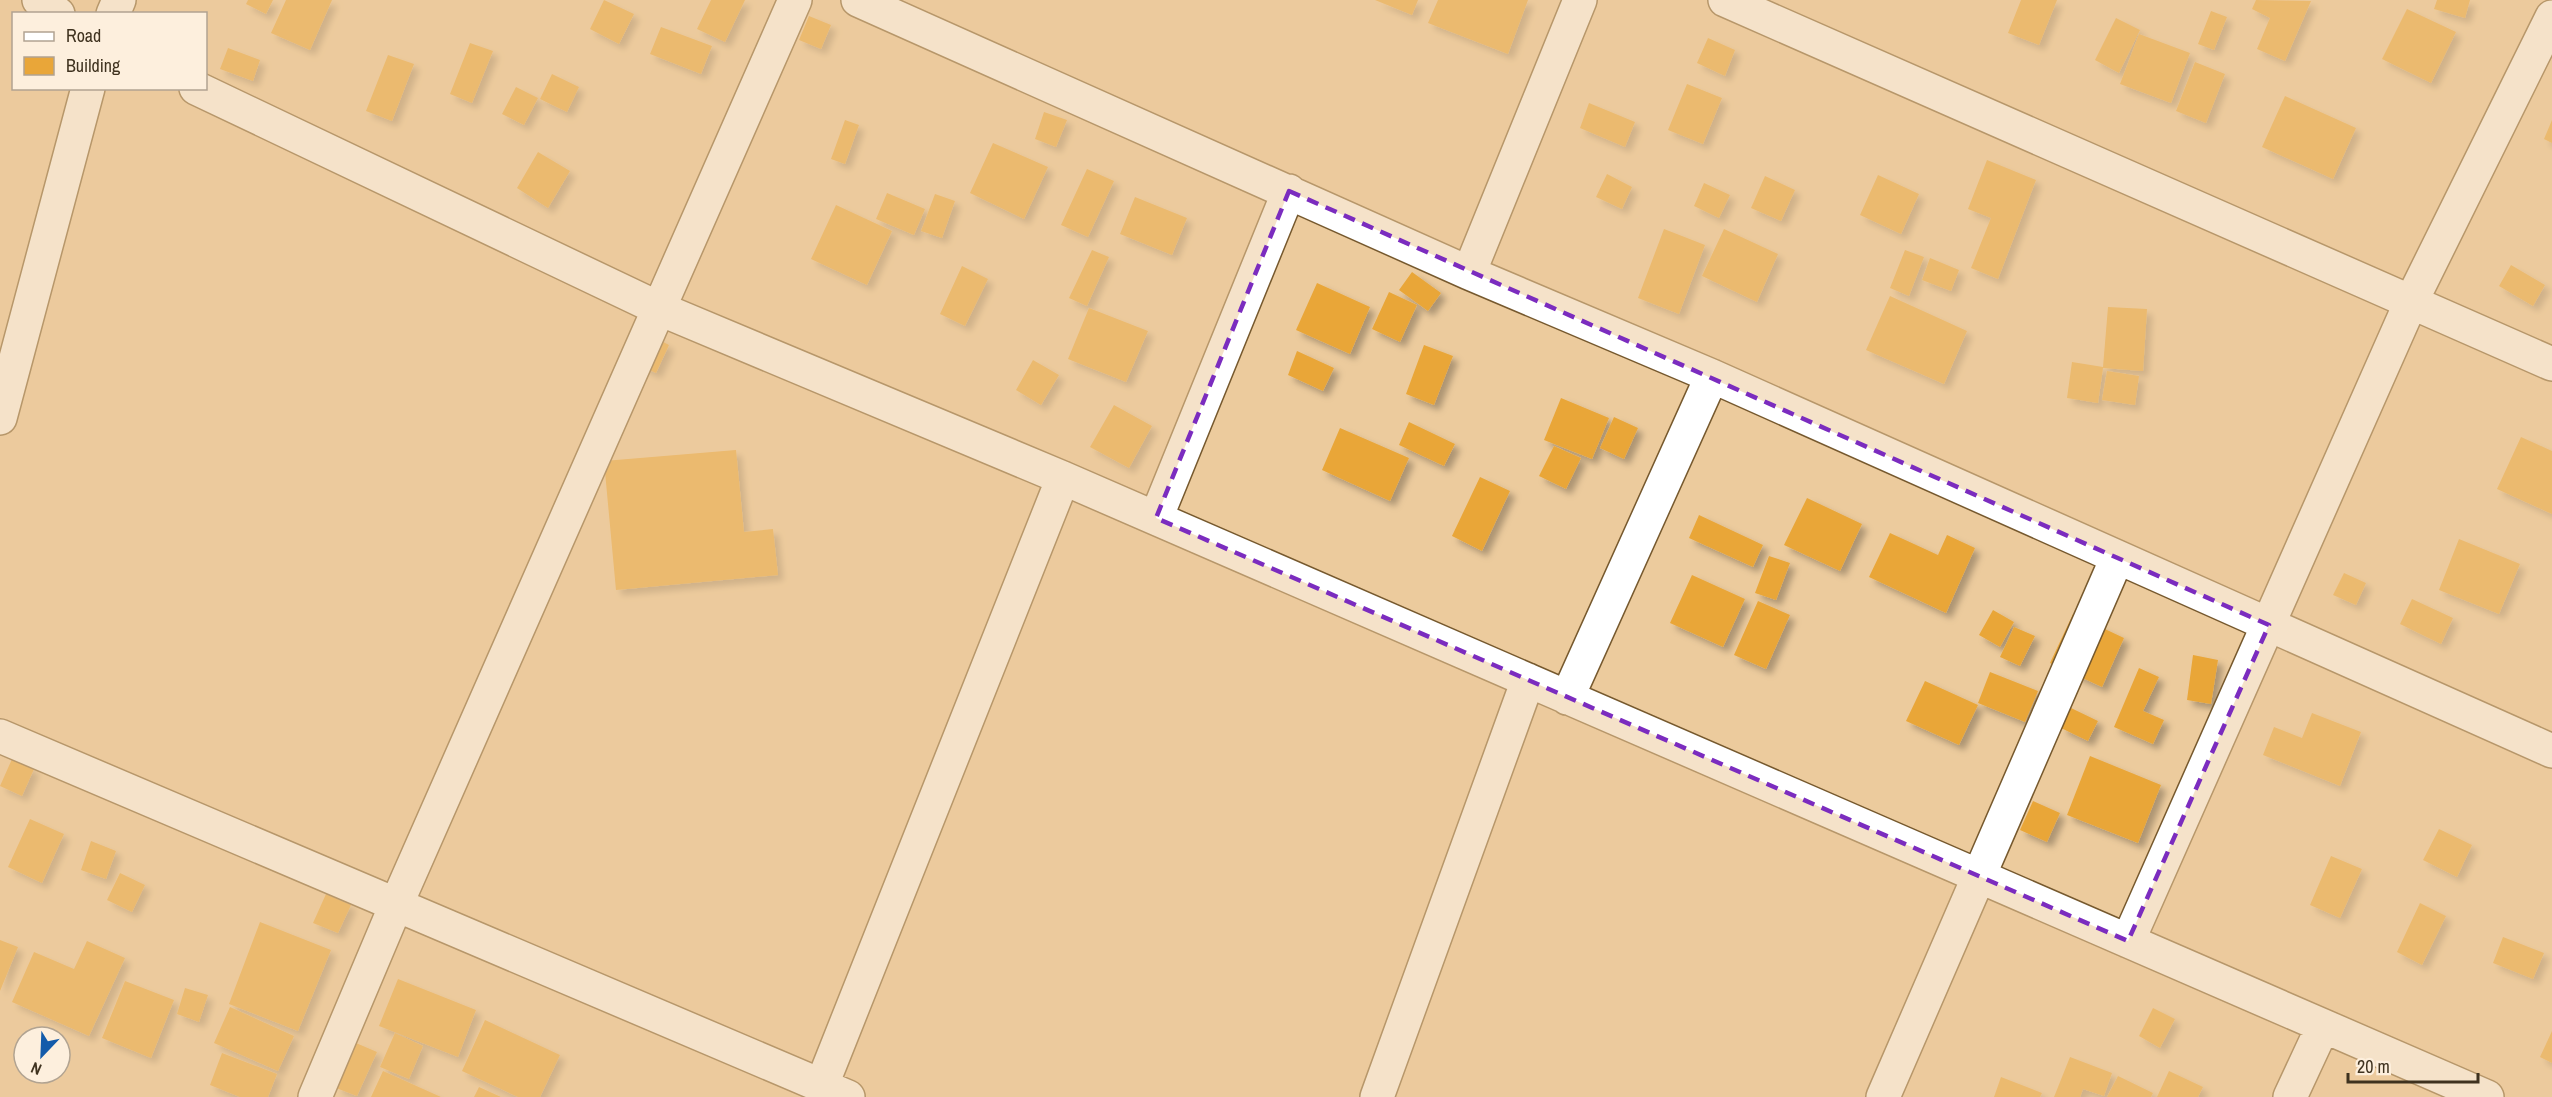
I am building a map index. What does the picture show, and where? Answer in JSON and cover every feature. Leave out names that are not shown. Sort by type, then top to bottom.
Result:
[{"type":"street","points":[[39,0],[55,12]]},
{"type":"street","points":[[315,1097],[396,905],[795,0]]},
{"type":"street","points":[[858,0],[1469,273],[1712,376],[2552,751]]},
{"type":"street","points":[[1469,273],[1580,0]]},
{"type":"street","points":[[1725,0],[2552,364]]},
{"type":"street","points":[[2128,942],[2411,302],[2552,17]]},
{"type":"street","points":[[0,418],[87,90]]},
{"type":"street","points":[[200,90],[660,309],[1156,518],[2487,1097]]},
{"type":"street","points":[[1156,518],[1288,191]]},
{"type":"street","points":[[1567,698],[1712,376]]},
{"type":"street","points":[[0,736],[834,1092],[1063,478]]},
{"type":"street","points":[[1883,1097],[2117,558]]},
{"type":"street","points":[[1377,1097],[1527,680]]},
{"type":"street","points":[[2289,1097],[2323,1026]]},
{"type":"highlighted area","points":[[1289,191],[2269,625],[2128,941],[1156,518]]},
{"type":"building","points":[[248,0],[273,0],[266,14],[246,4]]},
{"type":"building","points":[[286,0],[332,0],[310,50],[271,33]]},
{"type":"building","points":[[604,0],[634,14],[619,44],[590,29]]},
{"type":"building","points":[[711,0],[745,0],[725,42],[697,29]]},
{"type":"building","points":[[1375,0],[1418,0],[1412,15]]},
{"type":"building","points":[[1438,0],[1528,0],[1508,54],[1428,23]]},
{"type":"building","points":[[2021,0],[2057,0],[2039,45],[2008,33]]},
{"type":"building","points":[[2256,0],[2311,1],[2285,61],[2257,49],[2270,18],[2252,9]]},
{"type":"building","points":[[2437,0],[2470,0],[2465,18],[2434,9]]},
{"type":"building","points":[[2407,9],[2456,32],[2431,83],[2382,59]]},
{"type":"building","points":[[2211,11],[2227,17],[2214,50],[2198,44]]},
{"type":"building","points":[[809,16],[831,25],[821,49],[799,40]]},
{"type":"building","points":[[2116,18],[2140,30],[2119,73],[2095,60]]},
{"type":"building","points":[[661,27],[712,46],[701,74],[650,54]]},
{"type":"building","points":[[2139,34],[2190,53],[2171,103],[2120,84]]},
{"type":"building","points":[[1708,38],[1735,50],[1725,76],[1697,63]]},
{"type":"building","points":[[470,43],[493,51],[472,103],[450,94]]},
{"type":"building","points":[[228,48],[260,60],[253,81],[220,69]]},
{"type":"building","points":[[388,55],[414,64],[392,121],[366,111]]},
{"type":"building","points":[[2195,62],[2225,74],[2206,123],[2176,111]]},
{"type":"building","points":[[552,74],[579,87],[567,112],[540,99]]},
{"type":"building","points":[[1687,84],[1722,98],[1703,144],[1668,130]]},
{"type":"building","points":[[516,87],[538,98],[524,125],[502,114]]},
{"type":"building","points":[[2285,96],[2356,128],[2333,179],[2262,147]]},
{"type":"building","points":[[1589,103],[1635,122],[1625,147],[1580,128]]},
{"type":"building","points":[[1044,112],[1067,120],[1056,147],[1035,139]]},
{"type":"building","points":[[845,120],[859,125],[845,164],[831,159]]},
{"type":"building","points":[[2552,120],[2552,143],[2544,139]]},
{"type":"building","points":[[993,143],[1048,167],[1024,219],[970,193]]},
{"type":"building","points":[[538,152],[570,171],[548,208],[517,188]]},
{"type":"building","points":[[1987,160],[2036,180],[1998,279],[1971,268],[1991,218],[1968,209]]},
{"type":"building","points":[[1087,169],[1114,181],[1088,237],[1061,225]]},
{"type":"building","points":[[1607,174],[1632,187],[1622,209],[1596,197]]},
{"type":"building","points":[[1878,175],[1919,194],[1901,234],[1860,215]]},
{"type":"building","points":[[1765,176],[1795,190],[1781,221],[1751,208]]},
{"type":"building","points":[[1704,183],[1730,195],[1719,218],[1694,206]]},
{"type":"building","points":[[887,193],[925,209],[914,235],[876,219]]},
{"type":"building","points":[[935,194],[955,201],[942,238],[921,231]]},
{"type":"building","points":[[1135,197],[1187,218],[1172,255],[1120,234]]},
{"type":"building","points":[[836,205],[892,231],[867,285],[811,259]]},
{"type":"building","points":[[1664,229],[1705,245],[1679,314],[1638,298]]},
{"type":"building","points":[[1724,229],[1778,254],[1757,302],[1702,276]]},
{"type":"building","points":[[1092,250],[1109,257],[1087,306],[1069,298]]},
{"type":"building","points":[[1905,250],[1924,257],[1909,296],[1890,288]]},
{"type":"building","points":[[1930,258],[1959,270],[1951,291],[1922,280]]},
{"type":"building","points":[[2511,265],[2545,285],[2533,306],[2499,286]]},
{"type":"building","points":[[962,266],[988,279],[965,326],[940,314]]},
{"type":"building","points":[[1412,272],[1441,293],[1428,311],[1399,290]]},
{"type":"building","points":[[1317,283],[1370,307],[1350,354],[1296,330]]},
{"type":"building","points":[[1389,292],[1417,305],[1400,342],[1372,329]]},
{"type":"building","points":[[1890,296],[1967,331],[1944,384],[1866,350]]},
{"type":"building","points":[[2108,307],[2147,309],[2143,371],[2103,368],[2098,403],[2067,398],[2072,362],[2103,367]]},
{"type":"building","points":[[1089,308],[1148,331],[1126,382],[1068,359]]},
{"type":"building","points":[[646,333],[669,345],[656,373],[632,362]]},
{"type":"building","points":[[1424,345],[1453,356],[1434,405],[1406,394]]},
{"type":"building","points":[[1297,351],[1334,368],[1323,391],[1288,375]]},
{"type":"building","points":[[1033,360],[1059,375],[1041,405],[1016,390]]},
{"type":"building","points":[[2107,371],[2139,376],[2135,405],[2102,400]]},
{"type":"building","points":[[1561,398],[1609,418],[1592,459],[1544,440]]},
{"type":"building","points":[[1114,405],[1152,426],[1129,468],[1090,447]]},
{"type":"building","points":[[1614,417],[1638,428],[1624,459],[1600,448]]},
{"type":"building","points":[[1409,422],[1455,444],[1444,466],[1399,445]]},
{"type":"building","points":[[1340,428],[1409,458],[1390,501],[1322,470]]},
{"type":"building","points":[[2521,437],[2552,451],[2552,514],[2497,489]]},
{"type":"building","points":[[1554,446],[1581,458],[1566,489],[1539,476]]},
{"type":"building","points":[[736,450],[744,532],[773,529],[778,575],[616,590],[604,461]]},
{"type":"building","points":[[1480,477],[1510,491],[1482,551],[1452,536]]},
{"type":"building","points":[[1807,498],[1862,524],[1840,571],[1784,545]]},
{"type":"building","points":[[1699,515],[1763,545],[1753,567],[1689,538]]},
{"type":"building","points":[[1890,533],[1938,555],[1947,535],[1975,548],[1946,613],[1869,577]]},
{"type":"building","points":[[2459,539],[2520,564],[2499,614],[2439,590]]},
{"type":"building","points":[[1769,556],[1790,563],[1776,600],[1755,593]]},
{"type":"building","points":[[2344,573],[2366,583],[2356,605],[2333,595]]},
{"type":"building","points":[[1692,575],[1745,599],[1723,647],[1670,623]]},
{"type":"building","points":[[2412,599],[2453,618],[2441,644],[2400,624]]},
{"type":"building","points":[[1758,601],[1790,615],[1766,669],[1734,655]]},
{"type":"building","points":[[1993,610],[2014,622],[2000,647],[1979,635]]},
{"type":"building","points":[[2073,614],[2124,638],[2102,687],[2050,663]]},
{"type":"building","points":[[2014,627],[2035,636],[2020,666],[2000,657]]},
{"type":"building","points":[[2193,655],[2218,660],[2211,704],[2187,700]]},
{"type":"building","points":[[2139,668],[2159,677],[2143,711],[2164,720],[2153,744],[2114,727]]},
{"type":"building","points":[[1990,672],[2038,691],[2025,722],[1978,703]]},
{"type":"building","points":[[1925,681],[1978,705],[1959,745],[1906,721]]},
{"type":"building","points":[[2071,708],[2098,721],[2088,741],[2061,728]]},
{"type":"building","points":[[2312,713],[2361,732],[2340,786],[2263,755],[2274,727],[2302,738]]},
{"type":"building","points":[[2090,756],[2161,785],[2138,843],[2067,815]]},
{"type":"building","points":[[12,759],[34,769],[22,796],[0,786]]},
{"type":"building","points":[[2033,801],[2060,813],[2047,842],[2020,830]]},
{"type":"building","points":[[30,819],[64,834],[42,883],[8,867]]},
{"type":"building","points":[[2439,829],[2472,845],[2457,877],[2423,860]]},
{"type":"building","points":[[91,841],[116,851],[106,879],[81,870]]},
{"type":"building","points":[[2331,856],[2362,869],[2340,918],[2310,905]]},
{"type":"building","points":[[120,873],[145,885],[132,912],[107,900]]},
{"type":"building","points":[[326,894],[351,905],[338,933],[313,923]]},
{"type":"building","points":[[2420,903],[2446,916],[2422,965],[2397,952]]},
{"type":"building","points":[[260,922],[331,950],[298,1031],[229,1004]]},
{"type":"building","points":[[2503,937],[2544,953],[2533,979],[2493,963]]},
{"type":"building","points":[[0,940],[18,947],[0,991]]},
{"type":"building","points":[[87,941],[125,958],[89,1036],[72,1028],[72,1025],[64,1025],[12,1002],[34,952],[74,969]]},
{"type":"building","points":[[398,979],[476,1010],[458,1057],[379,1026]]},
{"type":"building","points":[[125,981],[174,1000],[151,1058],[102,1038]]},
{"type":"building","points":[[185,988],[208,995],[199,1022],[177,1014]]},
{"type":"building","points":[[230,1007],[294,1036],[278,1071],[214,1043]]},
{"type":"building","points":[[2153,1008],[2175,1019],[2160,1048],[2139,1036]]},
{"type":"building","points":[[485,1020],[560,1055],[540,1097],[518,1097],[462,1071]]},
{"type":"building","points":[[2552,1031],[2552,1063],[2540,1057]]},
{"type":"building","points":[[395,1033],[423,1046],[409,1079],[380,1067]]},
{"type":"building","points":[[356,1043],[377,1052],[357,1096],[336,1088]]},
{"type":"building","points":[[222,1053],[277,1074],[268,1097],[240,1097],[210,1085]]},
{"type":"building","points":[[2070,1057],[2112,1073],[2104,1096],[2083,1089],[2080,1097],[2054,1097]]},
{"type":"building","points":[[383,1071],[441,1097],[371,1097]]},
{"type":"building","points":[[2169,1071],[2203,1087],[2198,1097],[2157,1097]]},
{"type":"building","points":[[2118,1076],[2153,1093],[2151,1097],[2107,1097]]},
{"type":"building","points":[[2001,1077],[2042,1093],[2040,1097],[1994,1097]]},
{"type":"building","points":[[479,1087],[501,1097],[474,1097]]}]
